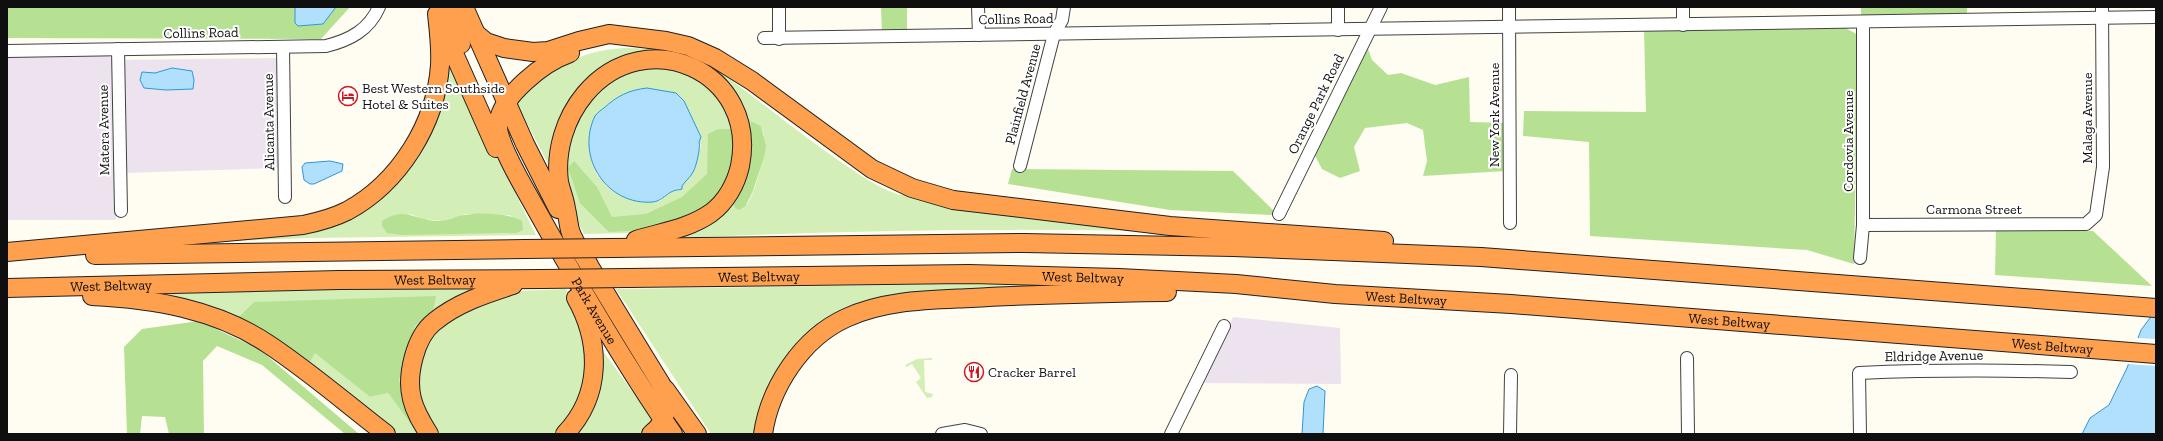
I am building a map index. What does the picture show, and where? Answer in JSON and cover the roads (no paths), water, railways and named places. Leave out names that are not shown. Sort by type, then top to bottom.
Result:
[{"type":"highway","points":[[464,7],[506,103],[570,231],[661,384],[697,434]]},
{"type":"highway","points":[[7,252],[303,226],[346,212],[380,187],[395,172],[408,156],[427,121],[433,103],[440,67],[440,9]]},
{"type":"highway","points":[[440,9],[485,126],[580,306],[593,340],[593,376],[589,393],[578,418],[565,434]]},
{"type":"highway","name":"Park Avenue","points":[[440,9],[522,184],[584,293],[668,427]]},
{"type":"highway","points":[[475,32],[486,42],[504,48],[533,52],[548,52],[609,34],[666,41],[688,46],[715,58],[752,81],[872,169],[912,188],[941,197],[973,203],[1170,226],[1273,235],[1412,243],[1481,257]]},
{"type":"highway","points":[[499,137],[499,116],[506,103],[518,88],[549,63],[586,46],[624,37]]},
{"type":"highway","points":[[570,231],[559,180],[559,159],[565,128],[579,101],[599,79],[617,68],[634,61],[666,59],[697,69],[715,82],[725,93],[739,122],[743,152],[735,181],[720,204],[691,224],[612,248]]},
{"type":"highway","name":"West Beltway","points":[[7,255],[1024,243],[1233,247],[1481,257],[2156,308]]},
{"type":"highway","name":"West Beltway","points":[[7,288],[339,280],[969,274],[1119,278],[1236,284],[1284,289],[1504,304],[2156,354]]},
{"type":"highway","points":[[429,434],[420,422],[411,398],[411,368],[419,343],[432,323],[454,308],[481,295],[536,279]]},
{"type":"highway","points":[[763,434],[775,393],[801,353],[814,339],[835,324],[858,312],[878,306],[947,299],[1034,294],[1284,289]]},
{"type":"highway","points":[[7,292],[143,300],[195,311],[226,322],[268,344],[386,434]]},
{"type":"highway","points":[[651,434],[668,427],[667,403],[661,384]]},
{"type":"street","name":"Collins Road","points":[[7,51],[326,46],[340,42],[357,34],[368,26],[379,7]]},
{"type":"street","points":[[779,7],[779,39]]},
{"type":"street","points":[[978,7],[978,35]]},
{"type":"street","name":"Plainfield Avenue","points":[[1020,166],[1054,34],[1062,20],[1064,7]]},
{"type":"street","points":[[1338,7],[1338,30]]},
{"type":"street","name":"Orange Park Road","points":[[1279,214],[1381,7]]},
{"type":"street","name":"New York Avenue","points":[[1509,7],[1510,223]]},
{"type":"street","points":[[1683,7],[1683,25]]},
{"type":"street","name":"Malaga Avenue","points":[[2086,224],[2096,215],[2102,167],[2102,7]]},
{"type":"street","name":"Collins Road","points":[[764,38],[779,39],[1863,23],[2156,17]]},
{"type":"street","name":"Cordovia Avenue","points":[[1860,258],[1863,225],[1863,23]]},
{"type":"street","name":"Alicanta Avenue","points":[[283,47],[285,197]]},
{"type":"street","name":"Matera Avenue","points":[[118,49],[120,211]]},
{"type":"street","name":"Carmona Street","points":[[1863,225],[2086,224]]},
{"type":"street","points":[[1171,434],[1224,326]]},
{"type":"street","points":[[1687,358],[1688,434]]},
{"type":"street","name":"Eldridge Avenue","points":[[1860,434],[1859,373],[1918,370],[1960,371],[1980,369],[2071,372]]},
{"type":"street","points":[[1510,434],[1511,375]]},
{"type":"street","points":[[942,434],[965,430],[982,434]]},
{"type":"water","points":[[295,7],[336,7],[323,24],[298,26],[295,23]]},
{"type":"water","points":[[172,68],[192,71],[194,80],[193,89],[166,90],[144,88],[140,80],[142,72],[155,73]]},
{"type":"water","points":[[647,88],[676,93],[684,101],[701,137],[699,142],[698,157],[694,170],[682,186],[682,189],[672,191],[653,202],[636,201],[622,196],[609,187],[599,176],[592,162],[589,147],[590,132],[595,116],[614,100],[624,94]]},
{"type":"water","points":[[330,161],[343,164],[342,171],[314,184],[310,184],[304,180],[302,167],[305,163]]},
{"type":"water","points":[[2156,310],[2156,434],[2082,434],[2090,418],[2109,405],[2127,368],[2141,330]]},
{"type":"water","points":[[1317,386],[1325,391],[1323,434],[1302,434],[1304,402],[1309,389]]},
{"type":"place","name":"Best Western Southside Hotel & Suites","points":[[348,96]]},
{"type":"place","name":"Cracker Barrel","points":[[974,372]]}]
